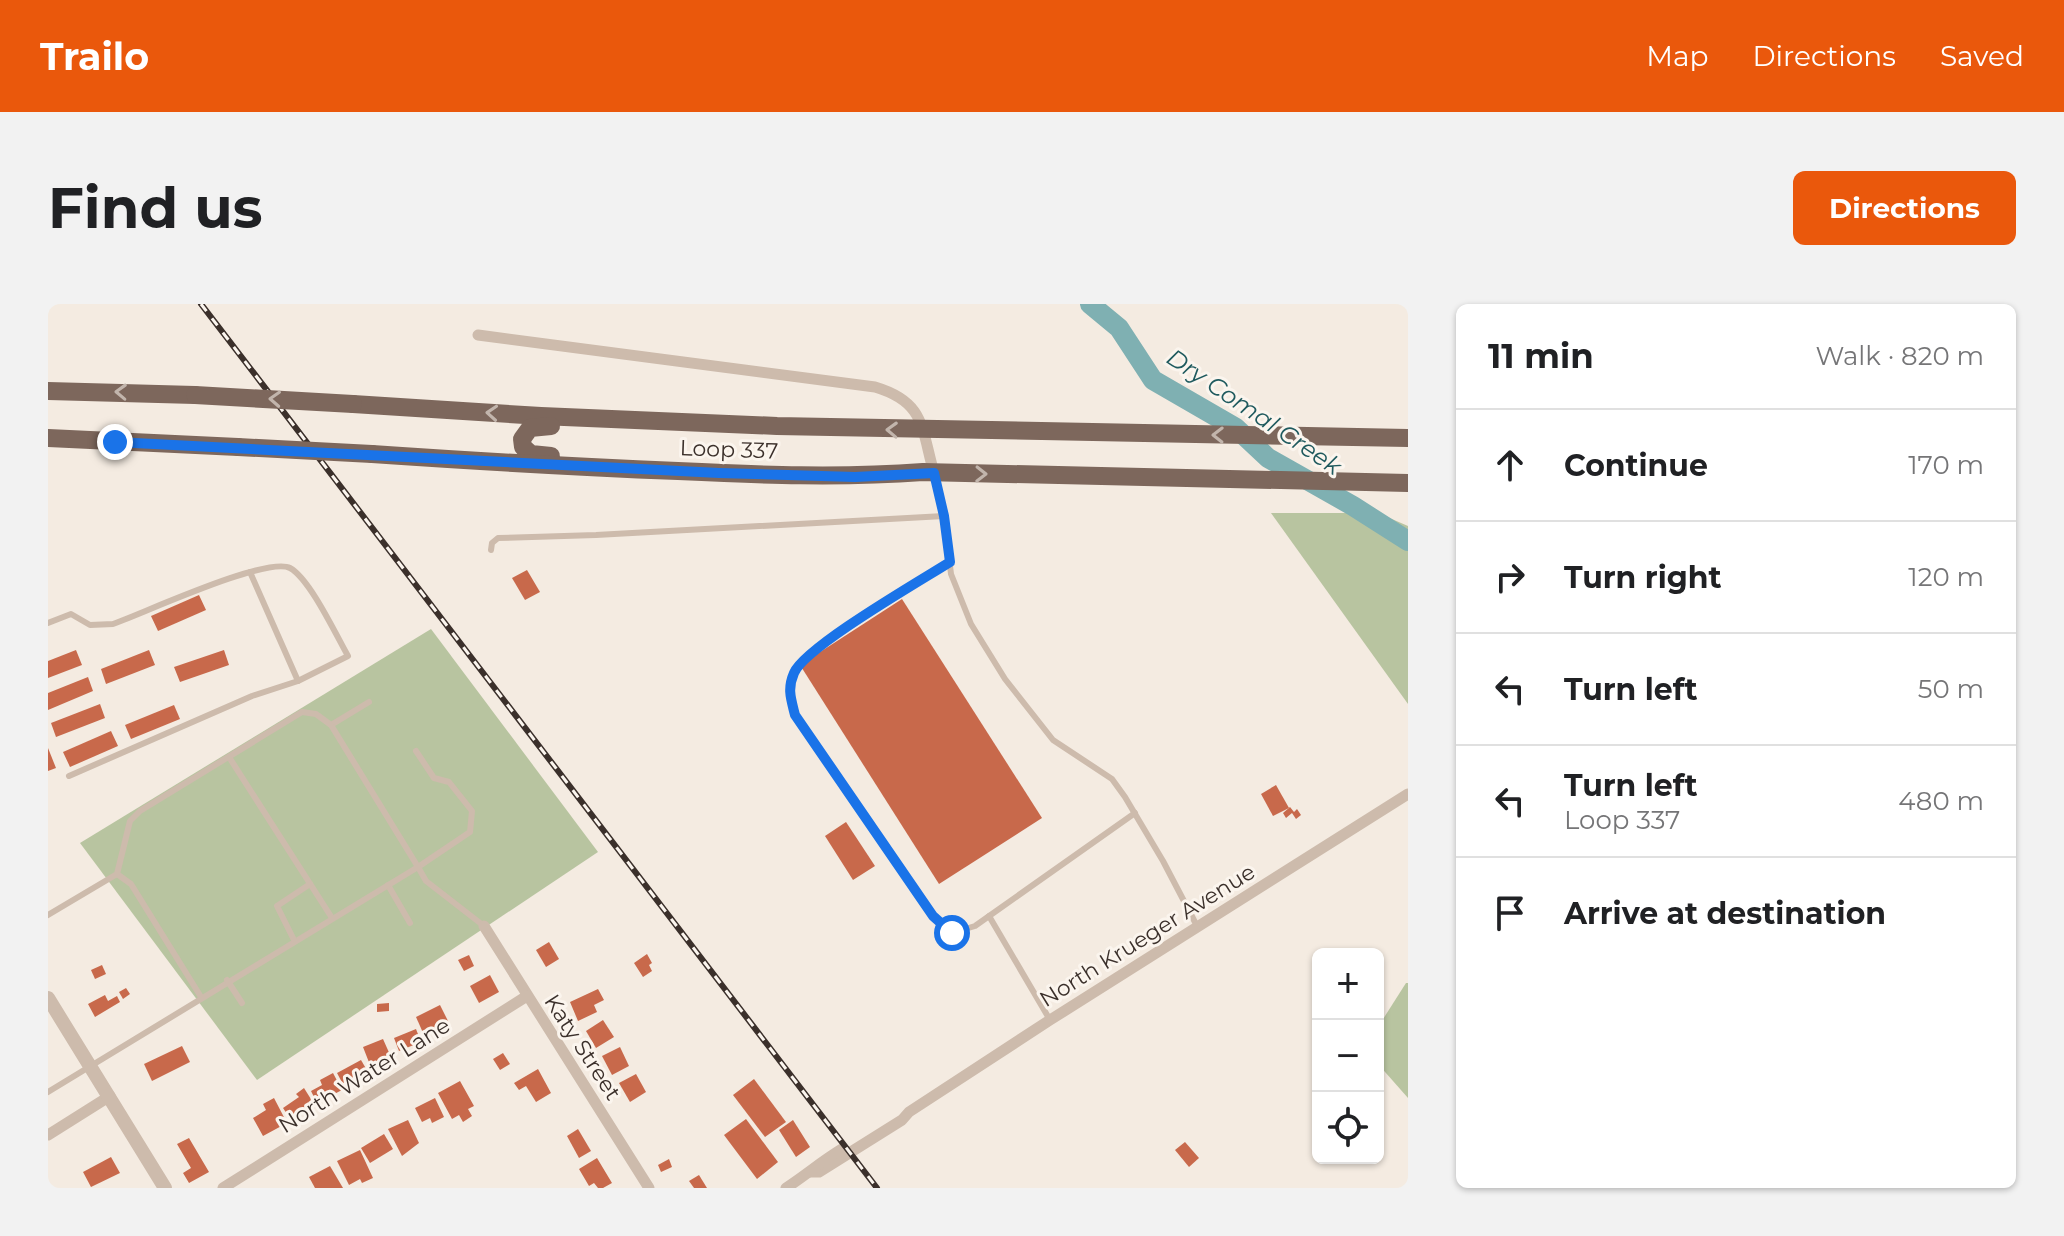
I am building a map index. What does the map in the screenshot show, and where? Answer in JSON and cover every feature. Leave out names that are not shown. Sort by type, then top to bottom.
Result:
[{"type":"main road","name":"Loop 337","points":[[48,391],[195,395],[541,416],[777,426],[1408,438]]},
{"type":"main road","points":[[774,475],[715,465],[539,455],[526,450],[522,439],[524,432],[537,426],[715,433],[777,426]]},
{"type":"main road","name":"Loop 337","points":[[48,438],[774,475],[855,477],[934,473],[1408,483]]},
{"type":"street","points":[[478,335],[875,387],[898,394],[913,407],[934,473]]},
{"type":"street","name":"North Krueger Avenue","points":[[786,1188],[815,1165],[898,1115],[909,1112],[1408,794]]},
{"type":"street","name":"Katy Street","points":[[484,926],[649,1188]]},
{"type":"street","name":"North Water Lane","points":[[223,1188],[527,996]]},
{"type":"street","points":[[48,998],[165,1188]]},
{"type":"street","points":[[48,1135],[110,1096]]},
{"type":"lane","points":[[934,473],[944,516],[951,574],[971,624],[1005,679],[1053,740],[1112,779],[1135,813],[1198,927]]},
{"type":"lane","points":[[491,550],[492,543],[498,538],[944,516]]},
{"type":"lane","points":[[950,562],[819,646],[795,669],[788,690],[795,715],[933,916],[952,933],[975,926],[1135,813]]},
{"type":"lane","points":[[48,623],[71,614],[90,625],[113,624],[250,572],[276,566],[289,567],[304,580],[348,656],[298,681],[252,696],[69,776]]},
{"type":"lane","points":[[250,572],[298,681]]},
{"type":"lane","points":[[331,725],[369,702]]},
{"type":"lane","points":[[48,915],[117,874],[130,821],[140,811],[302,712],[316,714],[331,725],[426,881],[484,926]]},
{"type":"lane","points":[[49,1088],[91,1066],[227,980],[418,867],[470,832],[472,811],[449,782],[434,778],[416,751]]},
{"type":"lane","points":[[229,757],[332,918]]},
{"type":"lane","points":[[117,874],[131,884],[201,997]]},
{"type":"lane","points":[[294,940],[277,906],[310,884]]},
{"type":"lane","points":[[388,885],[410,923]]},
{"type":"lane","points":[[989,916],[1050,1020]]},
{"type":"lane","points":[[227,980],[242,1003]]},
{"type":"green space","points":[[1271,513],[1378,513],[1408,526],[1408,704]]},
{"type":"green space","points":[[431,629],[598,852],[257,1080],[80,843]]},
{"type":"green space","points":[[1408,983],[1408,1098],[1384,1071],[1384,1018]]},
{"type":"building","points":[[527,570],[540,592],[525,600],[512,578]]},
{"type":"building","points":[[199,595],[206,610],[158,631],[151,616]]},
{"type":"building","points":[[902,599],[1042,818],[939,884],[800,665]]},
{"type":"building","points":[[76,650],[82,665],[48,678],[48,661]]},
{"type":"building","points":[[149,650],[155,665],[106,684],[101,669]]},
{"type":"building","points":[[224,650],[229,665],[180,682],[174,667]]},
{"type":"building","points":[[88,677],[93,691],[48,710],[48,693]]},
{"type":"building","points":[[100,704],[105,718],[56,737],[51,723]]},
{"type":"building","points":[[174,705],[180,719],[131,739],[125,725]]},
{"type":"building","points":[[111,731],[118,746],[70,767],[63,752]]},
{"type":"building","points":[[48,748],[56,768],[48,771]]},
{"type":"building","points":[[1276,785],[1289,808],[1273,816],[1261,794]]},
{"type":"building","points":[[1290,807],[1294,812],[1297,809],[1301,815],[1296,819],[1292,813],[1286,818],[1283,813]]},
{"type":"building","points":[[846,822],[875,866],[853,880],[825,836]]},
{"type":"building","points":[[549,942],[559,959],[546,967],[536,950]]},
{"type":"building","points":[[647,954],[652,971],[643,977],[634,963]]},
{"type":"building","points":[[469,955],[474,966],[464,971],[458,960]]},
{"type":"building","points":[[102,965],[106,974],[95,979],[91,970]]},
{"type":"building","points":[[490,975],[499,992],[479,1003],[470,986]]},
{"type":"building","points":[[126,988],[130,994],[123,999],[119,992]]},
{"type":"building","points":[[598,989],[604,1000],[594,1005],[597,1012],[578,1021],[570,1002]]},
{"type":"building","points":[[105,995],[108,1001],[117,996],[120,1002],[95,1017],[88,1004]]},
{"type":"building","points":[[389,1003],[389,1011],[377,1012],[377,1004]]},
{"type":"building","points":[[440,1005],[449,1023],[424,1035],[416,1017]]},
{"type":"building","points":[[603,1020],[614,1037],[596,1048],[586,1031]]},
{"type":"building","points":[[416,1029],[421,1042],[399,1051],[394,1038]]},
{"type":"building","points":[[383,1039],[391,1057],[372,1070],[363,1047]]},
{"type":"building","points":[[182,1046],[190,1062],[152,1081],[144,1064]]},
{"type":"building","points":[[620,1047],[629,1066],[612,1075],[602,1056]]},
{"type":"building","points":[[503,1053],[510,1064],[500,1070],[493,1059]]},
{"type":"building","points":[[361,1060],[368,1072],[344,1086],[337,1073]]},
{"type":"building","points":[[538,1069],[551,1093],[536,1102],[526,1086],[519,1090],[514,1083]]},
{"type":"building","points":[[333,1073],[342,1090],[317,1103],[311,1091],[322,1085],[320,1080]]},
{"type":"building","points":[[636,1074],[646,1092],[630,1102],[619,1083]]},
{"type":"building","points":[[754,1079],[786,1122],[765,1137],[733,1095]]},
{"type":"building","points":[[460,1081],[474,1106],[468,1109],[472,1116],[463,1122],[459,1115],[452,1119],[438,1093]]},
{"type":"building","points":[[304,1088],[314,1104],[291,1120],[283,1108],[299,1097],[296,1094]]},
{"type":"building","points":[[274,1098],[287,1123],[263,1136],[253,1118],[266,1110],[263,1104]]},
{"type":"building","points":[[435,1098],[444,1117],[432,1123],[430,1118],[422,1122],[415,1108]]},
{"type":"building","points":[[746,1119],[778,1162],[757,1179],[724,1135]]},
{"type":"building","points":[[408,1120],[419,1143],[402,1156],[388,1129]]},
{"type":"building","points":[[793,1120],[810,1147],[796,1157],[779,1130]]},
{"type":"building","points":[[578,1129],[591,1151],[579,1158],[567,1136]]},
{"type":"building","points":[[384,1134],[393,1149],[370,1163],[361,1148]]},
{"type":"building","points":[[189,1138],[209,1172],[189,1183],[183,1173],[191,1168],[177,1144]]},
{"type":"building","points":[[1185,1142],[1199,1158],[1189,1167],[1175,1150]]},
{"type":"building","points":[[360,1150],[373,1178],[362,1183],[360,1179],[349,1185],[337,1161]]},
{"type":"building","points":[[111,1157],[120,1173],[91,1187],[83,1172]]},
{"type":"building","points":[[597,1158],[612,1183],[603,1188],[598,1188],[594,1183],[589,1186],[579,1169]]},
{"type":"building","points":[[669,1159],[672,1167],[661,1172],[658,1165]]},
{"type":"building","points":[[330,1166],[343,1188],[315,1188],[309,1177]]},
{"type":"building","points":[[699,1175],[707,1188],[694,1188],[689,1181]]},
{"type":"waterway","name":"Dry Comal Creek","points":[[1090,304],[1119,328],[1153,380],[1236,428],[1268,458],[1408,541]]},
{"type":"railway","points":[[201,304],[877,1188]]},
{"type":"route","points":[[115,442],[719,473],[855,477],[934,473],[950,562],[819,646],[795,669],[788,690],[795,715],[933,916],[952,933]]}]
